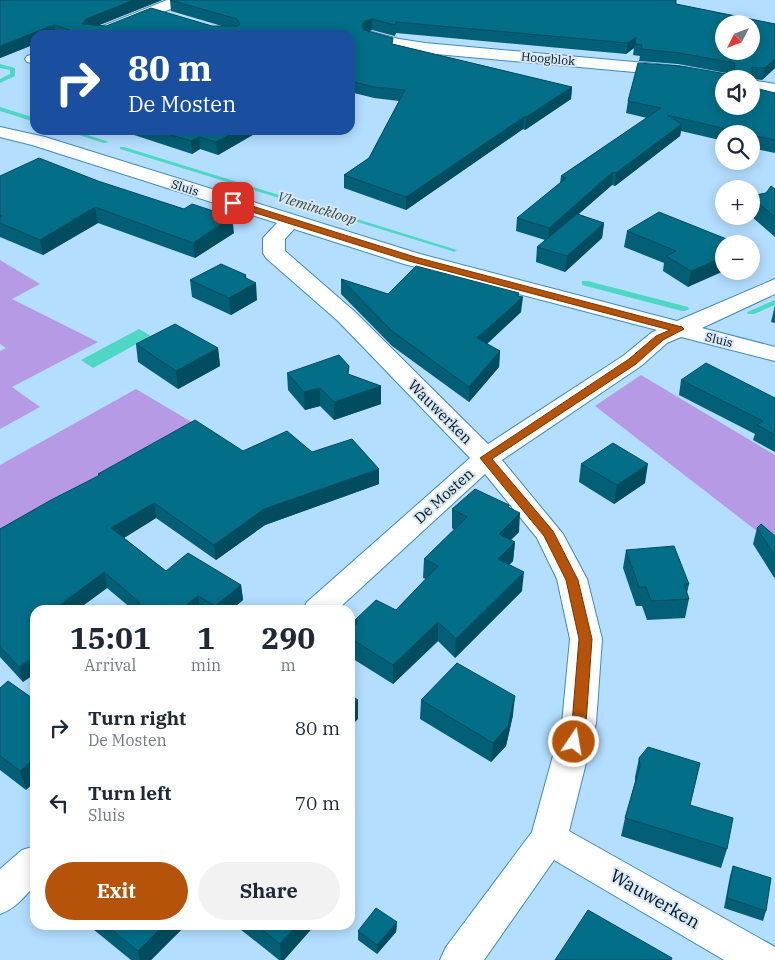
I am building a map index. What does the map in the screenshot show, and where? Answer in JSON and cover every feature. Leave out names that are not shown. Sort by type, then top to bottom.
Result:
[{"type":"street","points":[[106,30],[180,0]]},
{"type":"street","points":[[151,12],[178,19]]},
{"type":"street","name":"Hoogblok","points":[[372,37],[398,44],[425,48],[678,71],[715,77]]},
{"type":"street","points":[[760,86],[775,89]]},
{"type":"street","name":"Sluis","points":[[0,132],[38,141],[412,259],[775,354]]},
{"type":"street","name":"Wauwerken","points":[[290,221],[274,238],[274,253],[346,316],[486,458],[549,534],[572,580],[586,639],[579,723],[549,838],[460,960]]},
{"type":"street","name":"De Mosten","points":[[324,605],[486,458],[632,362],[659,338],[775,286]]},
{"type":"street","name":"Wauwerken","points":[[549,838],[761,960]]},
{"type":"street","points":[[0,897],[30,867]]},
{"type":"shaded area","points":[[0,260],[40,284],[12,299],[98,342],[12,387],[40,407],[0,429],[0,351],[6,348],[0,344]]},
{"type":"shaded area","points":[[139,329],[151,336],[93,368],[81,360]]},
{"type":"shaded area","points":[[641,375],[775,455],[775,545],[595,406]]},
{"type":"shaded area","points":[[136,389],[200,427],[0,542],[0,465]]},
{"type":"building","points":[[0,0],[134,0],[86,19],[82,24],[106,26],[151,8],[212,26],[238,26],[240,24],[237,19],[170,0],[676,0],[676,4],[730,15],[715,15],[715,59],[680,53],[641,49],[642,45],[635,44],[636,37],[628,43],[396,22],[395,25],[372,19],[365,21],[362,25],[364,30],[393,38],[392,44],[572,87],[524,117],[406,197],[344,175],[369,158],[405,90],[374,87],[355,82],[355,30],[70,30],[54,25],[41,30],[30,30],[30,34],[0,46]]},
{"type":"building","points":[[760,21],[775,24],[775,59],[765,68],[752,67],[752,70],[728,70],[735,69],[734,63],[718,60],[760,60]]},
{"type":"building","points":[[638,63],[680,66],[715,72],[715,115],[760,115],[760,89],[775,93],[775,140],[760,137],[760,125],[715,126],[667,115],[682,124],[616,173],[613,172],[549,228],[517,218],[566,178],[561,176],[661,108],[628,101]]},
{"type":"building","points":[[171,135],[229,135],[216,142],[199,137],[191,141]]},
{"type":"building","points":[[39,158],[98,181],[184,209],[192,204],[232,217],[193,243],[95,207],[40,240],[0,223],[0,217],[2,216],[0,216],[0,176]]},
{"type":"building","points":[[771,186],[775,189],[775,217],[760,204],[760,194],[766,193]]},
{"type":"building","points":[[659,212],[716,235],[715,261],[691,271],[666,256],[676,251],[627,231]]},
{"type":"building","points":[[577,214],[604,223],[567,256],[537,247]]},
{"type":"building","points":[[221,264],[246,275],[244,277],[256,283],[229,298],[190,280]]},
{"type":"building","points":[[416,266],[519,293],[517,296],[523,297],[477,338],[500,351],[469,387],[392,331],[341,279],[388,294]]},
{"type":"building","points":[[175,324],[218,348],[176,371],[136,344]]},
{"type":"building","points":[[339,355],[349,366],[348,374],[381,386],[334,402],[320,388],[304,392],[287,373]]},
{"type":"building","points":[[706,363],[775,398],[775,435],[757,425],[763,421],[681,380]]},
{"type":"building","points":[[195,420],[243,451],[287,431],[312,452],[352,439],[379,469],[264,509],[214,545],[154,503],[111,528],[166,571],[188,553],[241,585],[216,605],[198,596],[186,605],[137,605],[140,603],[104,572],[60,605],[30,605],[30,659],[19,667],[0,647],[0,529],[100,475],[98,474]]},
{"type":"building","points":[[613,443],[648,464],[617,485],[581,464]]},
{"type":"building","points":[[475,489],[509,505],[508,507],[520,513],[499,534],[515,542],[498,559],[524,572],[456,639],[438,622],[393,665],[355,641],[355,625],[358,622],[355,620],[376,600],[396,610],[438,566],[424,559],[467,517],[452,509]]},
{"type":"building","points":[[761,524],[775,536],[775,556],[757,528]]},
{"type":"building","points":[[674,546],[689,584],[684,584],[689,599],[651,601],[646,587],[639,587],[626,550]]},
{"type":"building","points":[[457,663],[515,696],[508,726],[493,743],[421,700]]},
{"type":"building","points":[[8,681],[30,696],[30,762],[20,771],[0,756],[0,688]]},
{"type":"building","points":[[648,747],[700,763],[690,805],[733,818],[727,849],[625,818],[640,766],[639,758]]},
{"type":"building","points":[[733,866],[771,878],[766,911],[727,898]]},
{"type":"building","points":[[376,908],[397,922],[377,945],[358,931]]},
{"type":"building","points":[[588,910],[672,958],[671,960],[555,960]]},
{"type":"building","points":[[112,930],[159,930],[138,951]]},
{"type":"building","points":[[262,930],[293,930],[280,944]]},
{"type":"waterway","name":"Vleminckloop","points":[[0,66],[13,69],[13,75],[0,81]]},
{"type":"waterway","name":"Vleminckloop","points":[[0,109],[30,118]]},
{"type":"waterway","name":"Vleminckloop","points":[[83,135],[106,142]]},
{"type":"waterway","name":"Vleminckloop","points":[[122,148],[454,250]]},
{"type":"waterway","name":"Vleminckloop","points":[[585,283],[685,309]]},
{"type":"waterway","name":"Vleminckloop","points":[[751,312],[775,302]]},
{"type":"route","points":[[233,203],[412,259],[679,329],[659,338],[632,362],[486,458],[549,534],[572,580],[586,639],[579,723],[574,742]]}]
